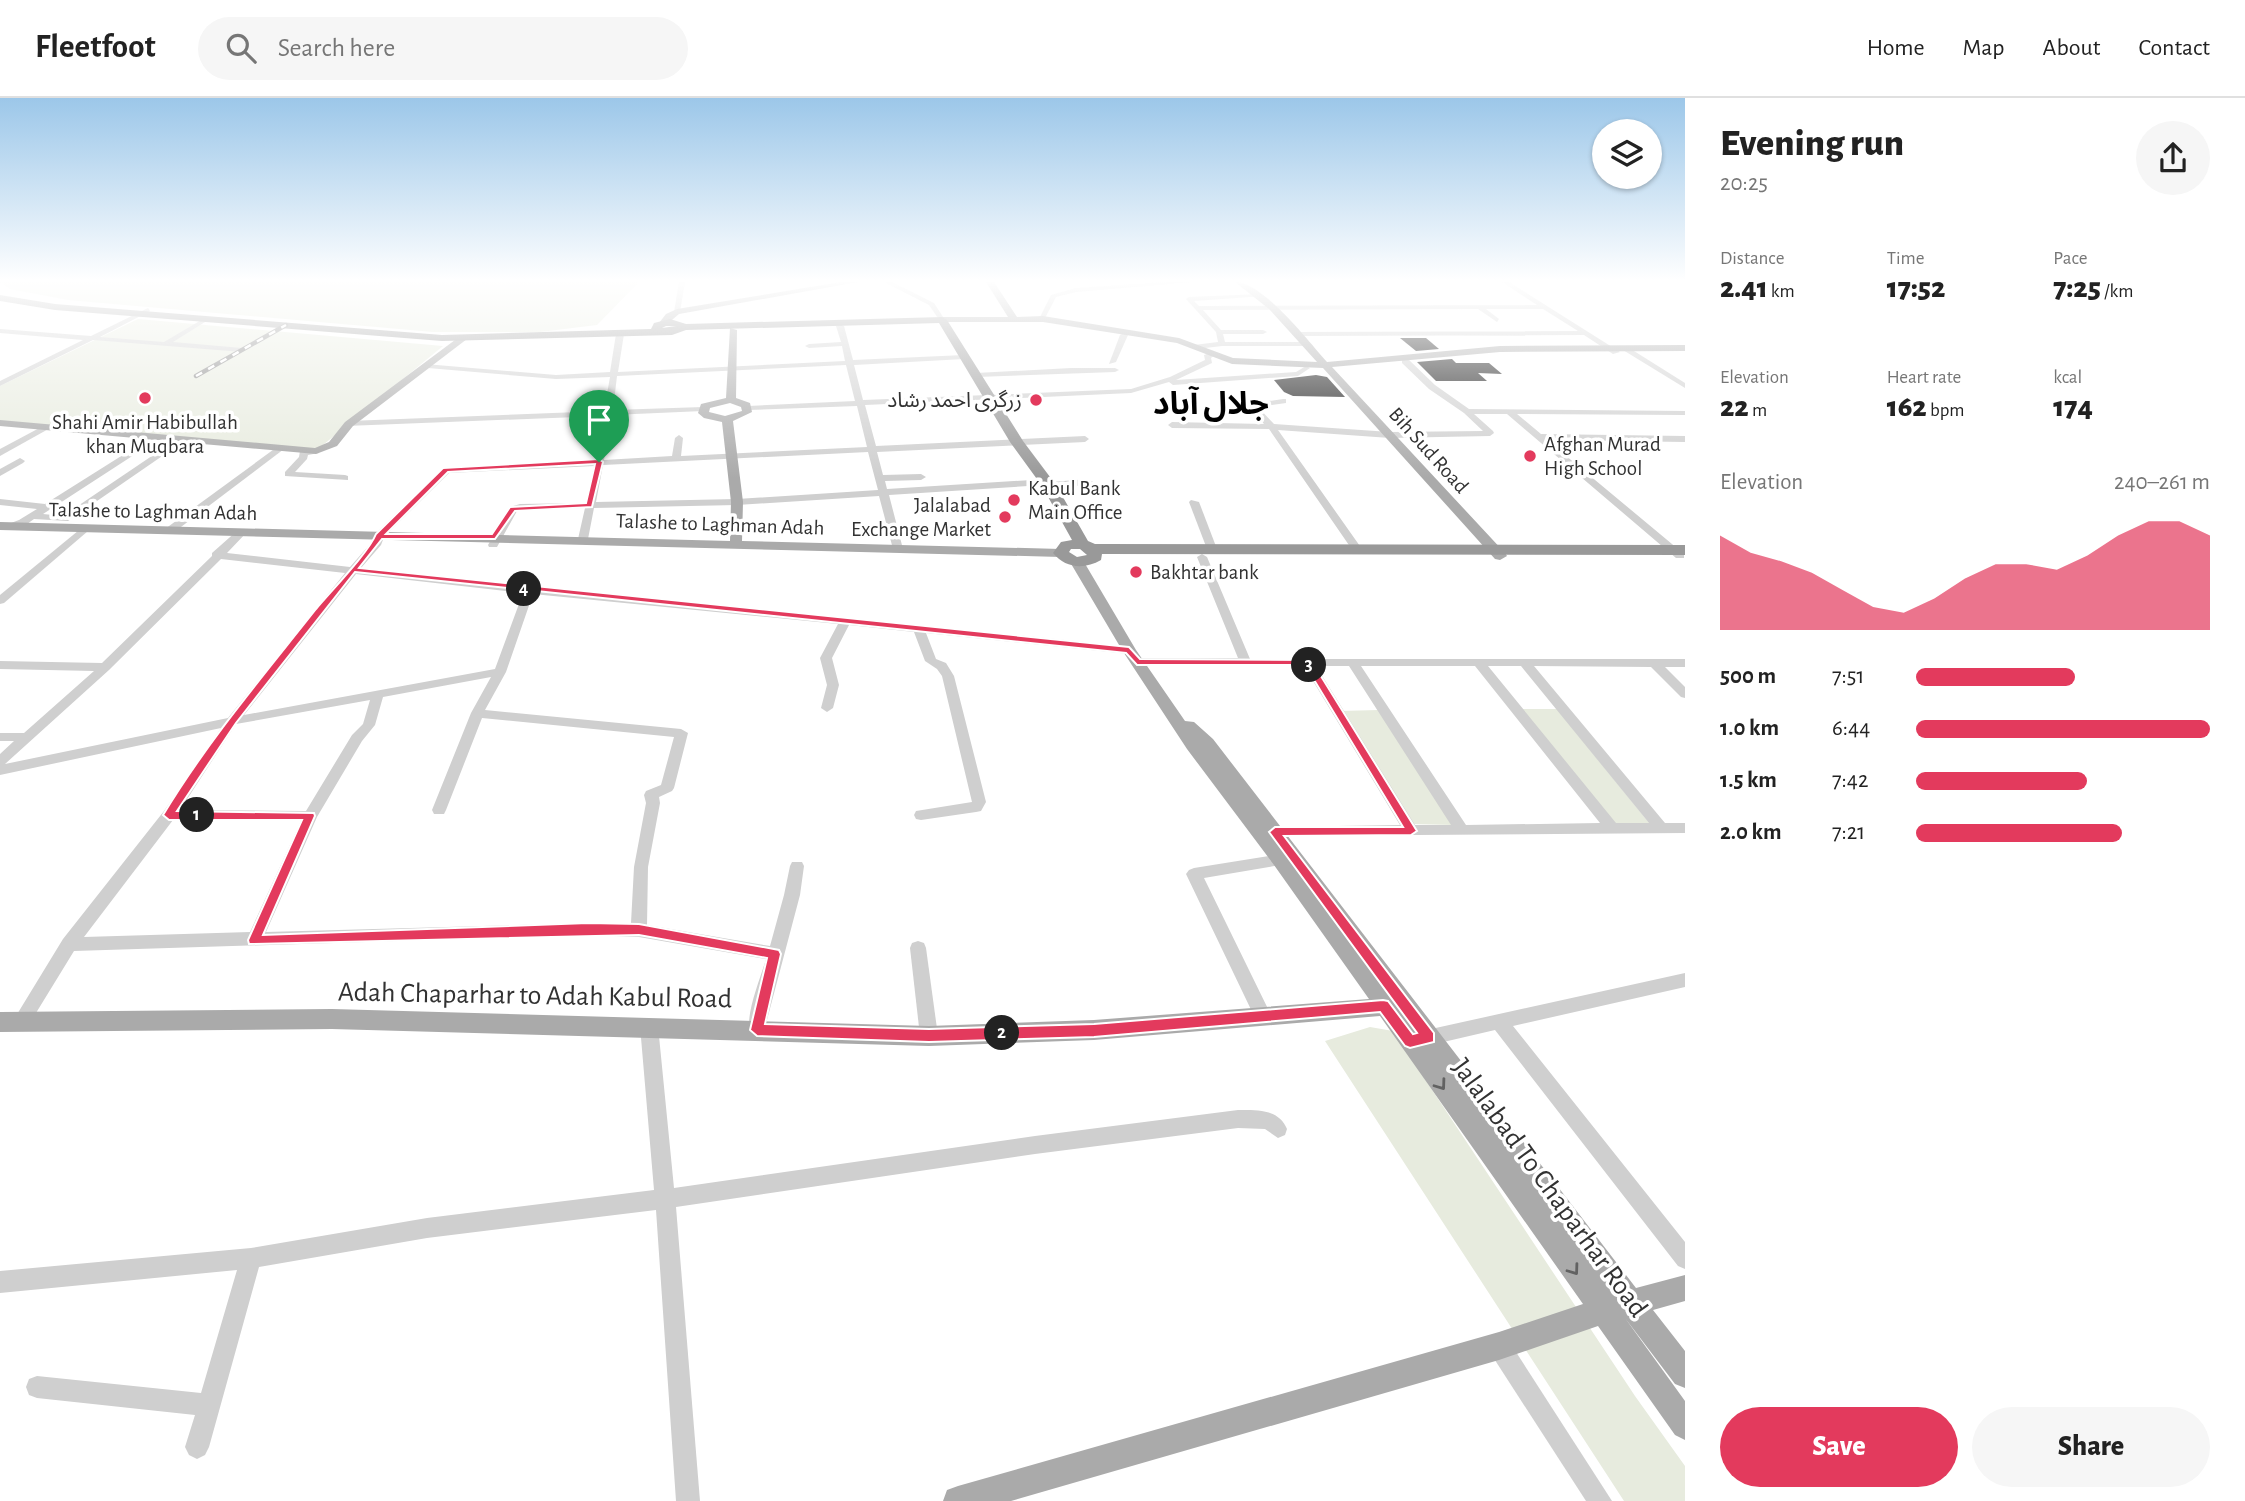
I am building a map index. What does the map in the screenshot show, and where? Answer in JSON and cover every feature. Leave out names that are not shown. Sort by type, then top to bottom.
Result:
[{"type":"highway","points":[[954,347],[984,398],[1045,483],[1079,550],[1088,561],[1077,562]]},
{"type":"highway","points":[[959,357],[975,375],[984,398]]},
{"type":"highway","points":[[1207,553],[1357,549],[1497,553]]},
{"type":"highway","points":[[1079,550],[1207,553],[1681,553]]},
{"type":"main road","points":[[0,423],[316,451],[333,444],[349,424],[451,347]]},
{"type":"main road","points":[[731,400],[733,347]]},
{"type":"main road","points":[[1185,347],[1236,365],[1306,368],[1506,353],[1614,350]]},
{"type":"main road","name":"Bih Sud Road","points":[[1309,347],[1497,553]]},
{"type":"main road","points":[[1195,348],[1210,356],[1243,362],[1326,367],[1490,350],[1685,350]]},
{"type":"main road","points":[[731,400],[743,403],[748,408],[743,415],[727,419],[712,418],[703,413],[703,409],[710,403],[731,400]]},
{"type":"main road","points":[[727,419],[737,502],[736,542]]},
{"type":"main road","name":"Talashe to Laghman Adah","points":[[4,526],[494,541],[583,539],[898,549],[1079,550]]},
{"type":"main road","name":"Jalalabad To Chaparhar Road","points":[[1077,562],[1133,656],[1193,745],[1420,1039],[1632,1303],[1685,1374]]},
{"type":"main road","name":"Jalalabad To Chaparhar Road","points":[[1172,712],[1207,743],[1275,832],[1393,1004]]},
{"type":"main road","name":"Adah Chaparhar to Adah Kabul Road","points":[[11,1021],[332,1018],[929,1036],[1094,1030],[1393,1004]]},
{"type":"main road","name":"Jalalabad To Chaparhar Road","points":[[1420,1039],[1603,1311],[1685,1425]]},
{"type":"main road","points":[[958,1501],[1499,1346],[1603,1311],[1685,1288]]},
{"type":"street","points":[[0,384],[73,347]]},
{"type":"street","points":[[210,347],[242,350]]},
{"type":"street","points":[[583,539],[618,347]]},
{"type":"street","points":[[845,347],[898,549]]},
{"type":"street","points":[[975,375],[1113,366],[1120,347]]},
{"type":"street","points":[[1610,347],[1614,350]]},
{"type":"street","points":[[1629,350],[1685,386]]},
{"type":"street","points":[[1131,391],[1173,379],[1209,361],[1210,356]]},
{"type":"street","points":[[428,366],[556,377],[959,357]]},
{"type":"street","points":[[1172,425],[1272,426],[1390,435],[1490,433],[1467,411],[1432,387],[1405,361]]},
{"type":"street","points":[[748,408],[1131,391],[1185,382],[1298,374],[1306,368]]},
{"type":"street","points":[[1283,401],[1252,406],[1272,426],[1357,549]]},
{"type":"street","points":[[349,424],[703,409]]},
{"type":"street","points":[[1507,410],[1681,553]]},
{"type":"street","points":[[1467,411],[1680,413],[1685,419]]},
{"type":"street","points":[[0,453],[48,427]]},
{"type":"street","points":[[1539,437],[1685,439]]},
{"type":"street","points":[[4,526],[23,522],[156,438]]},
{"type":"street","points":[[676,459],[679,438]]},
{"type":"street","points":[[11,1021],[169,815],[232,721],[377,543],[379,536],[446,470],[1085,439]]},
{"type":"street","points":[[47,507],[33,516],[65,519],[180,441]]},
{"type":"street","points":[[169,531],[279,449]]},
{"type":"street","points":[[316,451],[303,453],[304,457],[288,474],[345,478]]},
{"type":"street","points":[[0,473],[20,461]]},
{"type":"street","points":[[879,478],[921,477]]},
{"type":"street","points":[[494,541],[513,509],[737,502],[1088,482]]},
{"type":"street","points":[[0,502],[47,507]]},
{"type":"street","points":[[1194,502],[1207,553],[1245,661]]},
{"type":"street","points":[[0,601],[84,529]]},
{"type":"street","points":[[0,761],[105,667],[242,532]]},
{"type":"street","points":[[216,555],[919,629],[1133,656],[1308,662],[1685,663]]},
{"type":"street","points":[[439,810],[477,713],[500,672],[529,590]]},
{"type":"street","points":[[827,708],[833,685],[826,658],[845,622]]},
{"type":"street","points":[[919,629],[931,661],[942,666],[948,676],[979,802],[976,807],[921,815]]},
{"type":"street","points":[[1308,662],[1411,831]]},
{"type":"street","points":[[1352,662],[1462,830]]},
{"type":"street","points":[[1478,662],[1612,829]]},
{"type":"street","points":[[1524,662],[1661,828]]},
{"type":"street","points":[[1653,662],[1685,694]]},
{"type":"street","points":[[0,665],[105,667]]},
{"type":"street","points":[[0,770],[232,721],[500,672]]},
{"type":"street","points":[[254,940],[310,816],[357,737],[369,725],[378,694]]},
{"type":"street","points":[[477,713],[681,733],[667,788],[651,795],[653,803],[640,867],[639,929]]},
{"type":"street","points":[[0,737],[26,737]]},
{"type":"street","points":[[169,815],[310,816]]},
{"type":"street","points":[[1275,832],[1685,828]]},
{"type":"street","points":[[1262,1015],[1194,874],[1281,860]]},
{"type":"street","points":[[757,1030],[797,866]]},
{"type":"street","points":[[69,944],[639,929],[775,954]]},
{"type":"street","points":[[918,948],[929,1036]]},
{"type":"street","points":[[1420,1039],[1685,980]]},
{"type":"street","points":[[1498,1021],[1685,1259]]},
{"type":"street","points":[[649,1026],[666,1199],[688,1501]]},
{"type":"street","points":[[0,1282],[251,1258],[427,1228],[666,1199],[1035,1145],[1238,1119],[1266,1120],[1275,1123],[1278,1129]]},
{"type":"street","points":[[197,1447],[251,1258]]},
{"type":"street","points":[[1499,1346],[1600,1501]]},
{"type":"street","points":[[37,1387],[209,1405]]},
{"type":"shaded area","points":[[79,347],[441,347],[317,450],[0,421],[0,386]]},
{"type":"shaded area","points":[[1519,709],[1557,709],[1650,824],[1611,824]]},
{"type":"shaded area","points":[[1379,710],[1453,825],[1409,824],[1339,711]]},
{"type":"shaded area","points":[[1370,1027],[1393,1031],[1635,1396],[1685,1466],[1685,1501],[1624,1501],[1325,1041]]},
{"type":"building","points":[[1412,347],[1439,349],[1416,351]]},
{"type":"building","points":[[1452,359],[1456,363],[1489,363],[1502,374],[1478,373],[1487,381],[1436,381],[1417,362]]},
{"type":"building","points":[[1316,375],[1327,377],[1345,397],[1293,396],[1284,392],[1274,380]]},
{"type":"railway","points":[[196,376],[246,347]]},
{"type":"place","name":"Shahi Amir Habibullah khan Muqbara","points":[[145,398]]},
{"type":"place","name":"زرگری احمد رشاد","points":[[1036,400]]},
{"type":"place","name":"Afghan Murad High School","points":[[1530,456]]},
{"type":"place","name":"Kabul Bank Main Office","points":[[1014,500]]},
{"type":"place","name":"Jalalabad Exchange Market","points":[[1005,517]]},
{"type":"place","name":"Bakhtar bank","points":[[1136,572]]},
{"type":"district","name":"جلال آباد","points":[[1211,403]]},
{"type":"route","points":[[599,462],[458,467],[440,474],[379,536],[377,543],[353,570],[232,721],[169,815],[310,816],[254,940],[639,929],[775,954],[757,1030],[929,1036],[1094,1030],[1383,1006],[1410,1042],[1429,1037],[1275,832],[1411,831],[1308,662],[1137,662],[1129,650],[353,570],[377,543],[379,536],[495,537],[513,509],[589,506],[599,462]]}]
